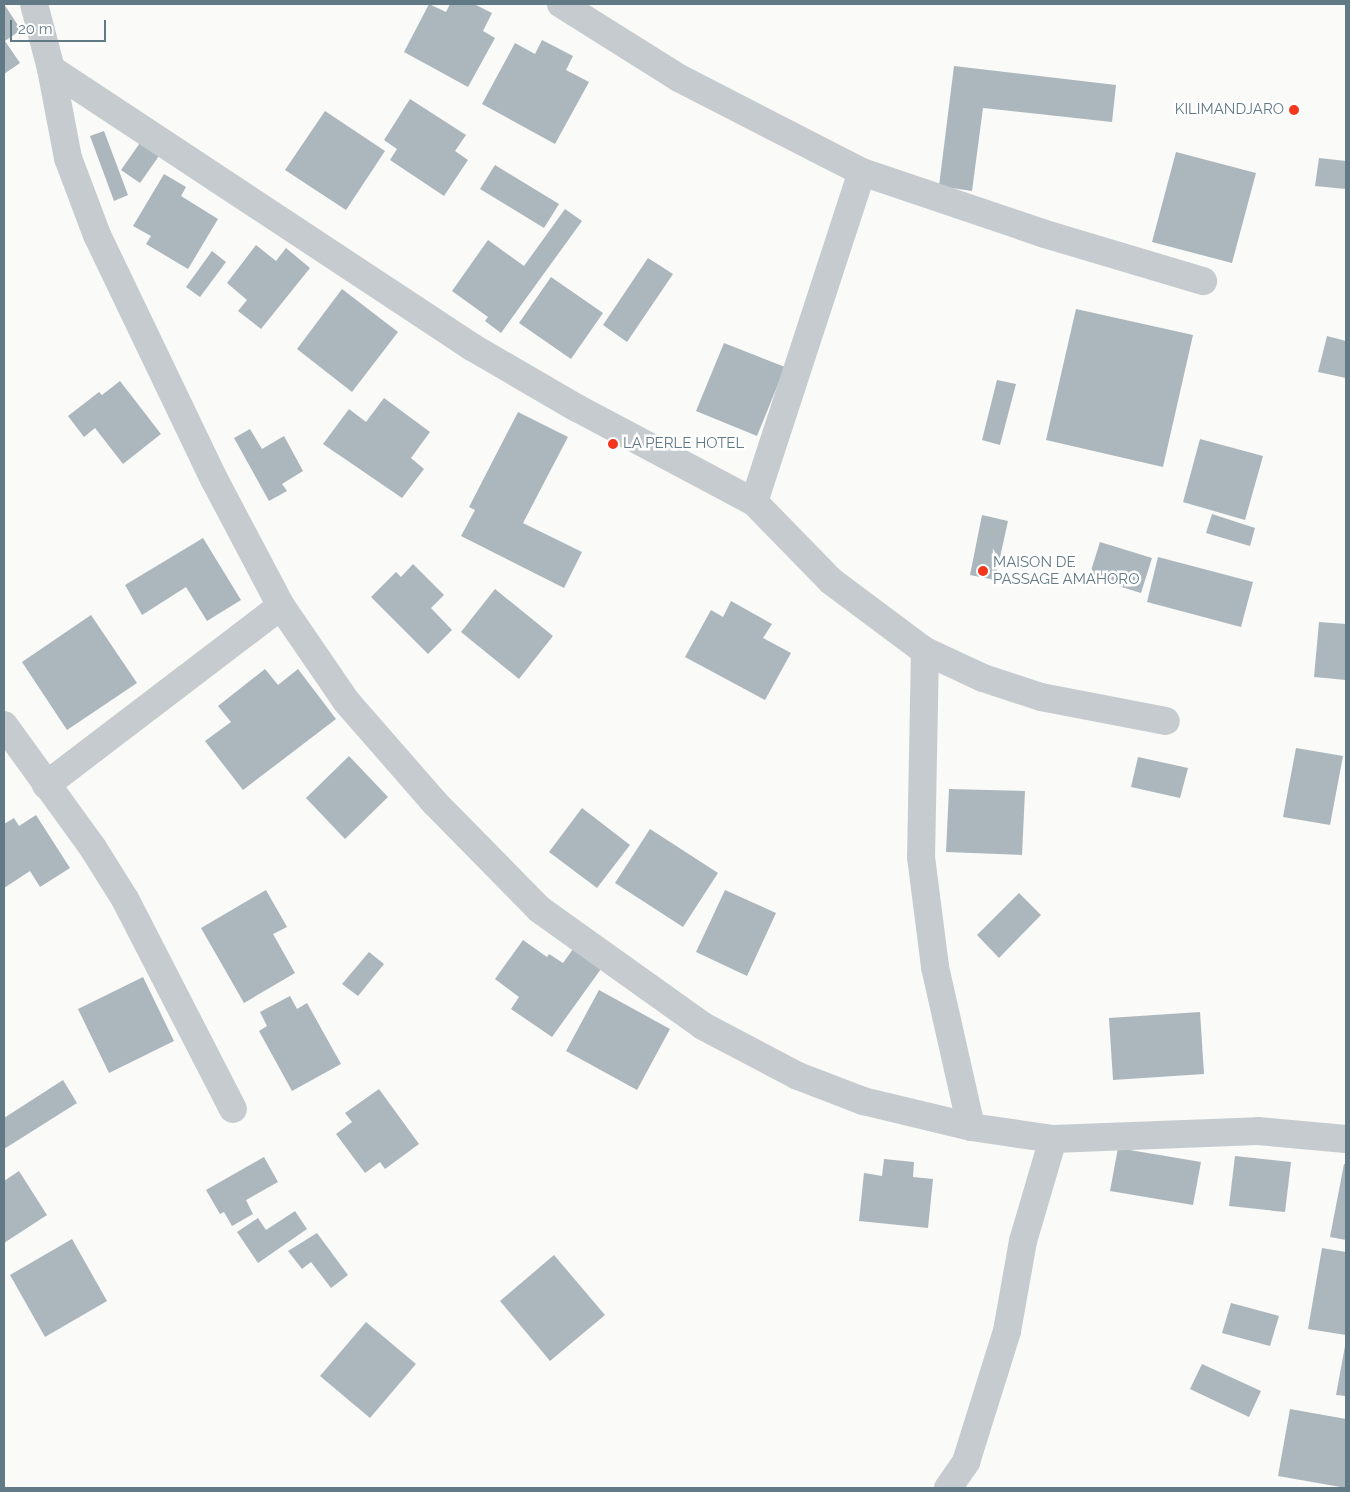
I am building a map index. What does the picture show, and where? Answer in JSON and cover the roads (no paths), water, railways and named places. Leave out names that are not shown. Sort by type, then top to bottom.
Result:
[{"type":"street","points":[[34,4],[51,69],[68,158],[97,235],[214,479],[281,606],[346,701],[435,803],[540,910],[704,1026],[798,1076],[863,1101],[971,1127],[1053,1139],[1258,1131],[1346,1139]]},
{"type":"street","points":[[561,4],[679,78],[862,172],[1045,234],[1203,281]]},
{"type":"street","points":[[51,69],[472,347],[577,408],[754,502],[831,582],[925,651],[983,678],[1041,697],[1166,721]]},
{"type":"street","points":[[754,502],[862,172]]},
{"type":"street","points":[[46,785],[281,606]]},
{"type":"street","points":[[925,651],[921,857],[935,968],[971,1127]]},
{"type":"street","points":[[4,725],[93,848],[125,899],[233,1109]]},
{"type":"street","points":[[948,1488],[966,1462],[1007,1331],[1023,1241],[1053,1139]]},
{"type":"place","name":"KILIMANDJARO","points":[[1294,110]]},
{"type":"place","name":"LA PERLE HOTEL","points":[[613,444]]},
{"type":"place","name":"MAISON DE PASSAGE AMAHORO","points":[[983,571]]}]
